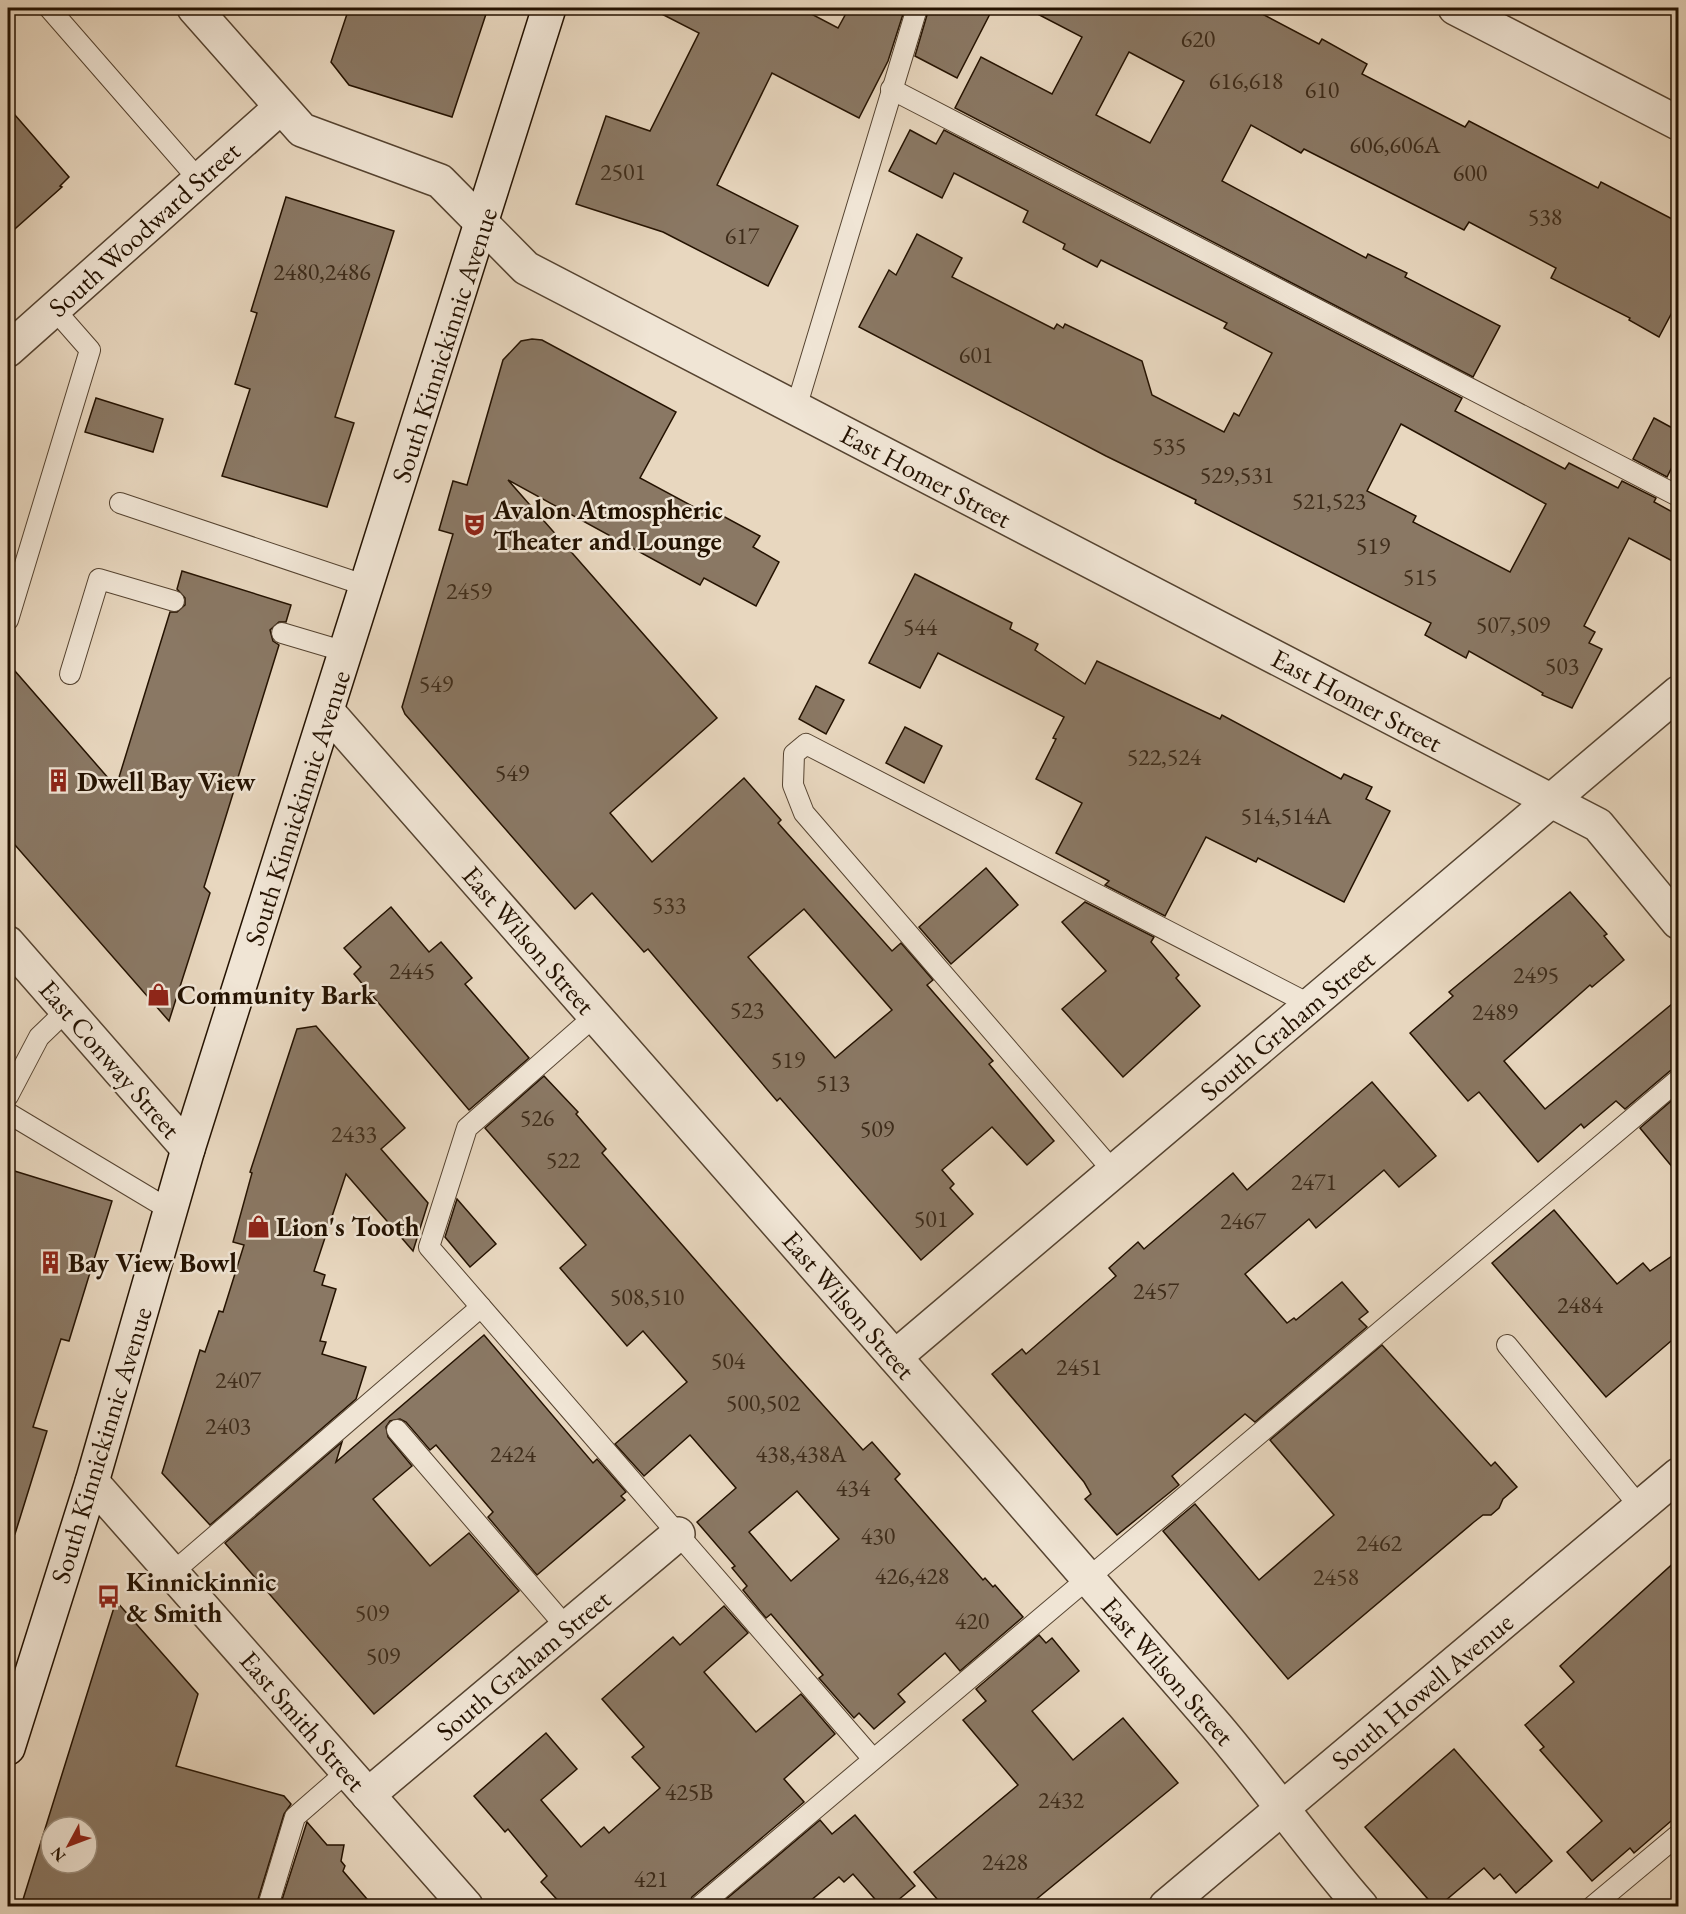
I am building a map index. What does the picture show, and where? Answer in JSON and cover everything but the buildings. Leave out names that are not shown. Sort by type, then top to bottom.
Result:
[{"type":"street","name":"East Homer Street","points":[[194,8],[302,130],[440,181],[526,268],[1598,825],[1678,922]]},
{"type":"street","name":"South Kinnickinnic Avenue","points":[[8,1748],[92,1482],[188,1149],[549,8]]},
{"type":"street","points":[[1455,8],[1678,123]]},
{"type":"street","name":"South Woodward Street","points":[[8,350],[281,107]]},
{"type":"street","name":"South Graham Street","points":[[895,1357],[1678,693]]},
{"type":"street","name":"East Wilson Street","points":[[327,712],[596,1015],[1088,1579],[1249,1765],[1315,1854],[1361,1906]]},
{"type":"street","name":"East Conway Street","points":[[8,943],[188,1149]]},
{"type":"street","name":"South Howell Avenue","points":[[1166,1906],[1678,1475]]},
{"type":"street","name":"East Smith Street","points":[[92,1482],[466,1906]]},
{"type":"street","name":"South Graham Street","points":[[358,1783],[567,1628],[678,1534]]},
{"type":"lane","points":[[49,8],[199,180]]},
{"type":"lane","points":[[796,408],[917,8]]},
{"type":"lane","points":[[891,89],[1678,496]]},
{"type":"lane","points":[[8,620],[90,350],[54,309]]},
{"type":"lane","points":[[120,503],[367,586]]},
{"type":"lane","points":[[70,674],[99,579],[174,601]]},
{"type":"lane","points":[[282,633],[346,652]]},
{"type":"lane","points":[[1114,1172],[804,813],[793,785],[794,754],[806,744],[1311,1005]]},
{"type":"lane","points":[[8,1096],[39,1037],[68,1011]]},
{"type":"lane","points":[[596,1015],[467,1128],[429,1247],[873,1759]]},
{"type":"lane","points":[[700,1906],[1678,1080]]},
{"type":"lane","points":[[8,1113],[170,1210]]},
{"type":"lane","points":[[172,1573],[481,1307]]},
{"type":"lane","points":[[1508,1345],[1640,1507]]},
{"type":"lane","points":[[397,1430],[567,1628]]},
{"type":"lane","points":[[268,1906],[295,1817],[358,1783]]},
{"type":"lane","points":[[1593,1906],[1675,1845]]},
{"type":"place","name":"Avalon Atmospheric Theater and Lounge","points":[[475,525]]},
{"type":"place","name":"Dwell Bay View","points":[[59,781]]},
{"type":"place","name":"Community Bark","points":[[159,994]]},
{"type":"place","name":"Lion's Tooth","points":[[258,1226]]},
{"type":"place","name":"Bay View Bowl","points":[[50,1262]]},
{"type":"place","name":"Kinnickinnic & Smith","points":[[108,1597]]}]
